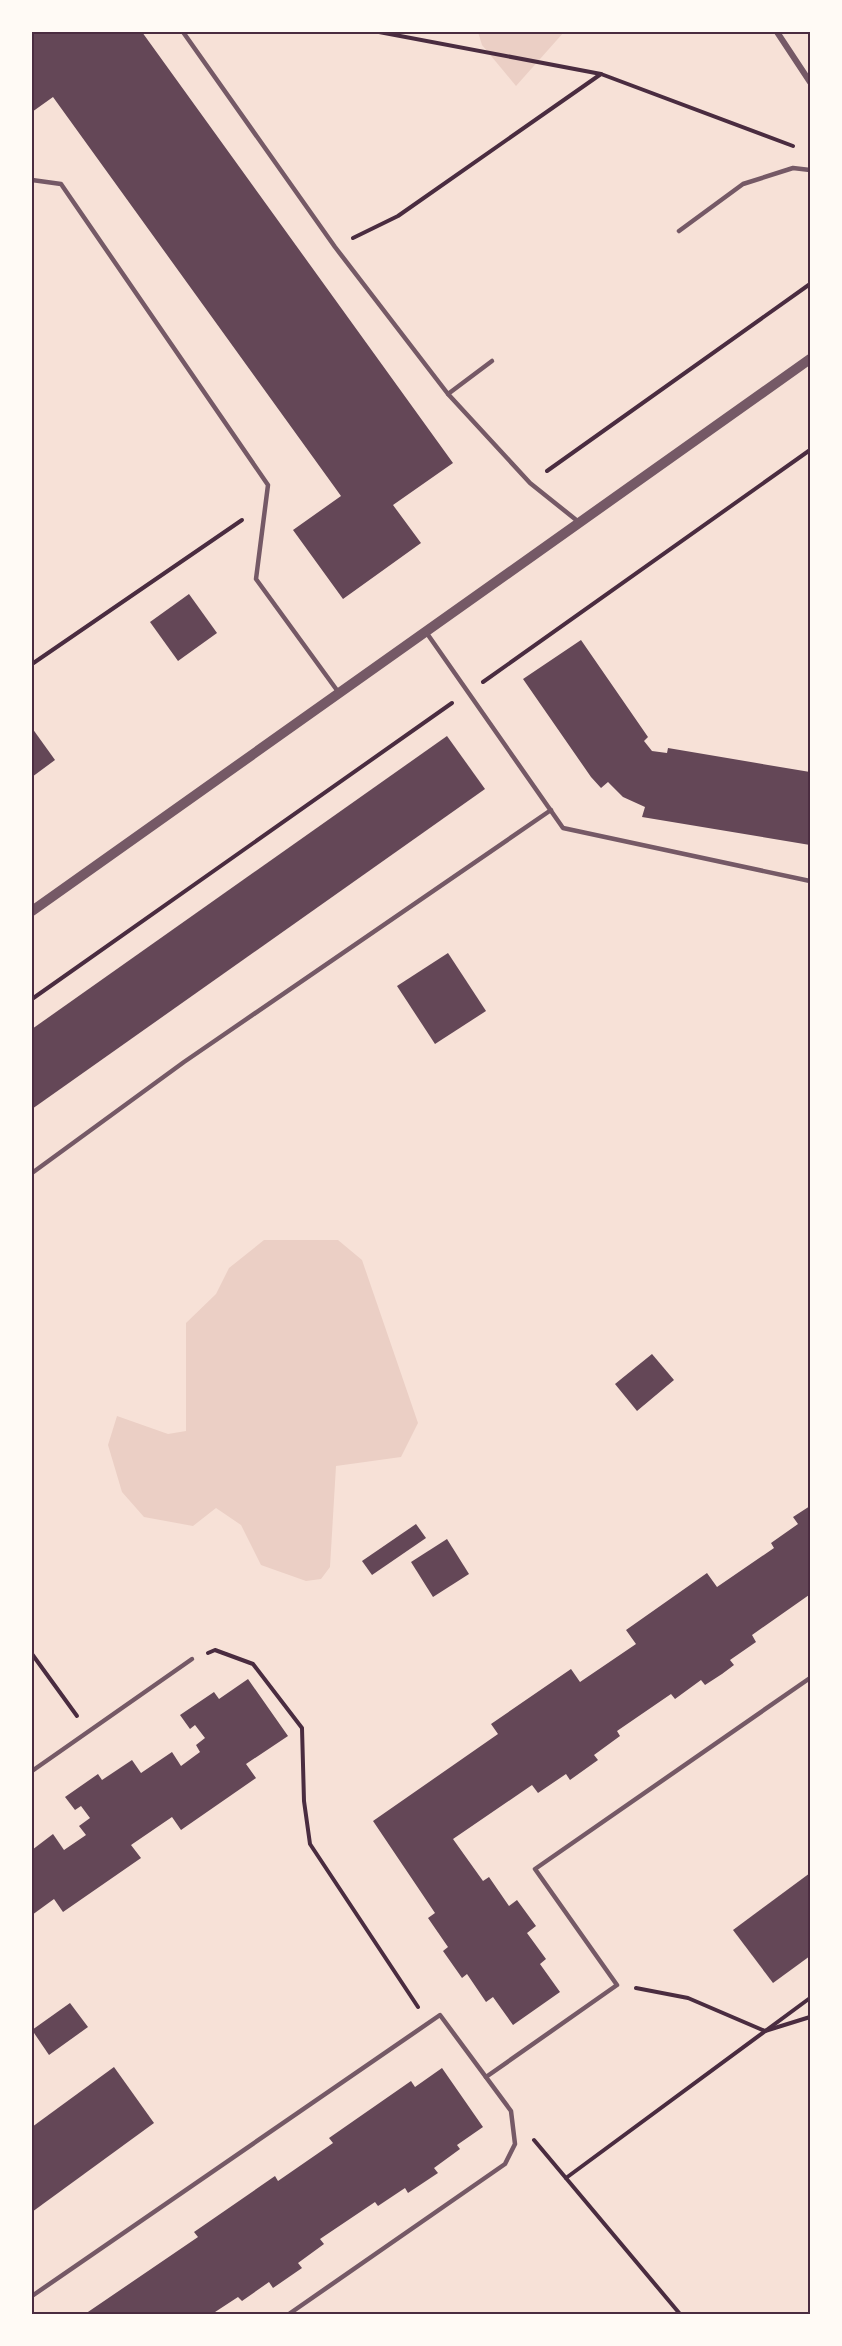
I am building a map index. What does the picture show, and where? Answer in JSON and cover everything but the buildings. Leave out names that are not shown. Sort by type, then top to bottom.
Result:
[{"type":"street","points":[[777,32],[810,82]]},
{"type":"street","points":[[32,911],[810,359]]},
{"type":"lane","points":[[183,32],[335,247],[448,394],[530,483],[579,523]]},
{"type":"lane","points":[[680,231],[743,184],[793,168],[810,170]]},
{"type":"lane","points":[[32,180],[61,184],[268,485],[256,579],[339,693]]},
{"type":"lane","points":[[448,394],[492,361]]},
{"type":"lane","points":[[425,631],[563,828],[810,881]]},
{"type":"lane","points":[[32,1173],[184,1062],[551,810]]},
{"type":"lane","points":[[32,1771],[192,1659]]},
{"type":"lane","points":[[486,2077],[617,1985],[536,1869],[810,1678]]},
{"type":"lane","points":[[32,2296],[440,2014],[511,2111],[515,2144],[505,2164],[289,2314]]},
{"type":"path","points":[[379,32],[601,74],[800,149]]},
{"type":"path","points":[[335,247],[398,216],[601,74]]},
{"type":"path","points":[[530,483],[810,284]]},
{"type":"path","points":[[32,999],[810,450]]},
{"type":"path","points":[[32,664],[265,505]]},
{"type":"path","points":[[192,1659],[215,1650],[253,1664],[302,1728],[304,1801],[310,1844],[428,2023]]},
{"type":"path","points":[[32,1654],[88,1731]]},
{"type":"path","points":[[617,1985],[688,1998],[765,2031],[810,2017]]},
{"type":"path","points":[[566,2178],[810,1998]]},
{"type":"path","points":[[511,2111],[680,2314]]},
{"type":"shaded area","points":[[478,32],[564,32],[516,86],[482,45]]},
{"type":"shaded area","points":[[264,1240],[338,1240],[362,1260],[418,1423],[401,1457],[336,1466],[330,1567],[321,1579],[306,1581],[261,1565],[241,1525],[216,1508],[193,1526],[144,1517],[122,1492],[108,1445],[117,1416],[168,1434],[186,1431],[186,1323],[216,1294],[229,1268]]}]
